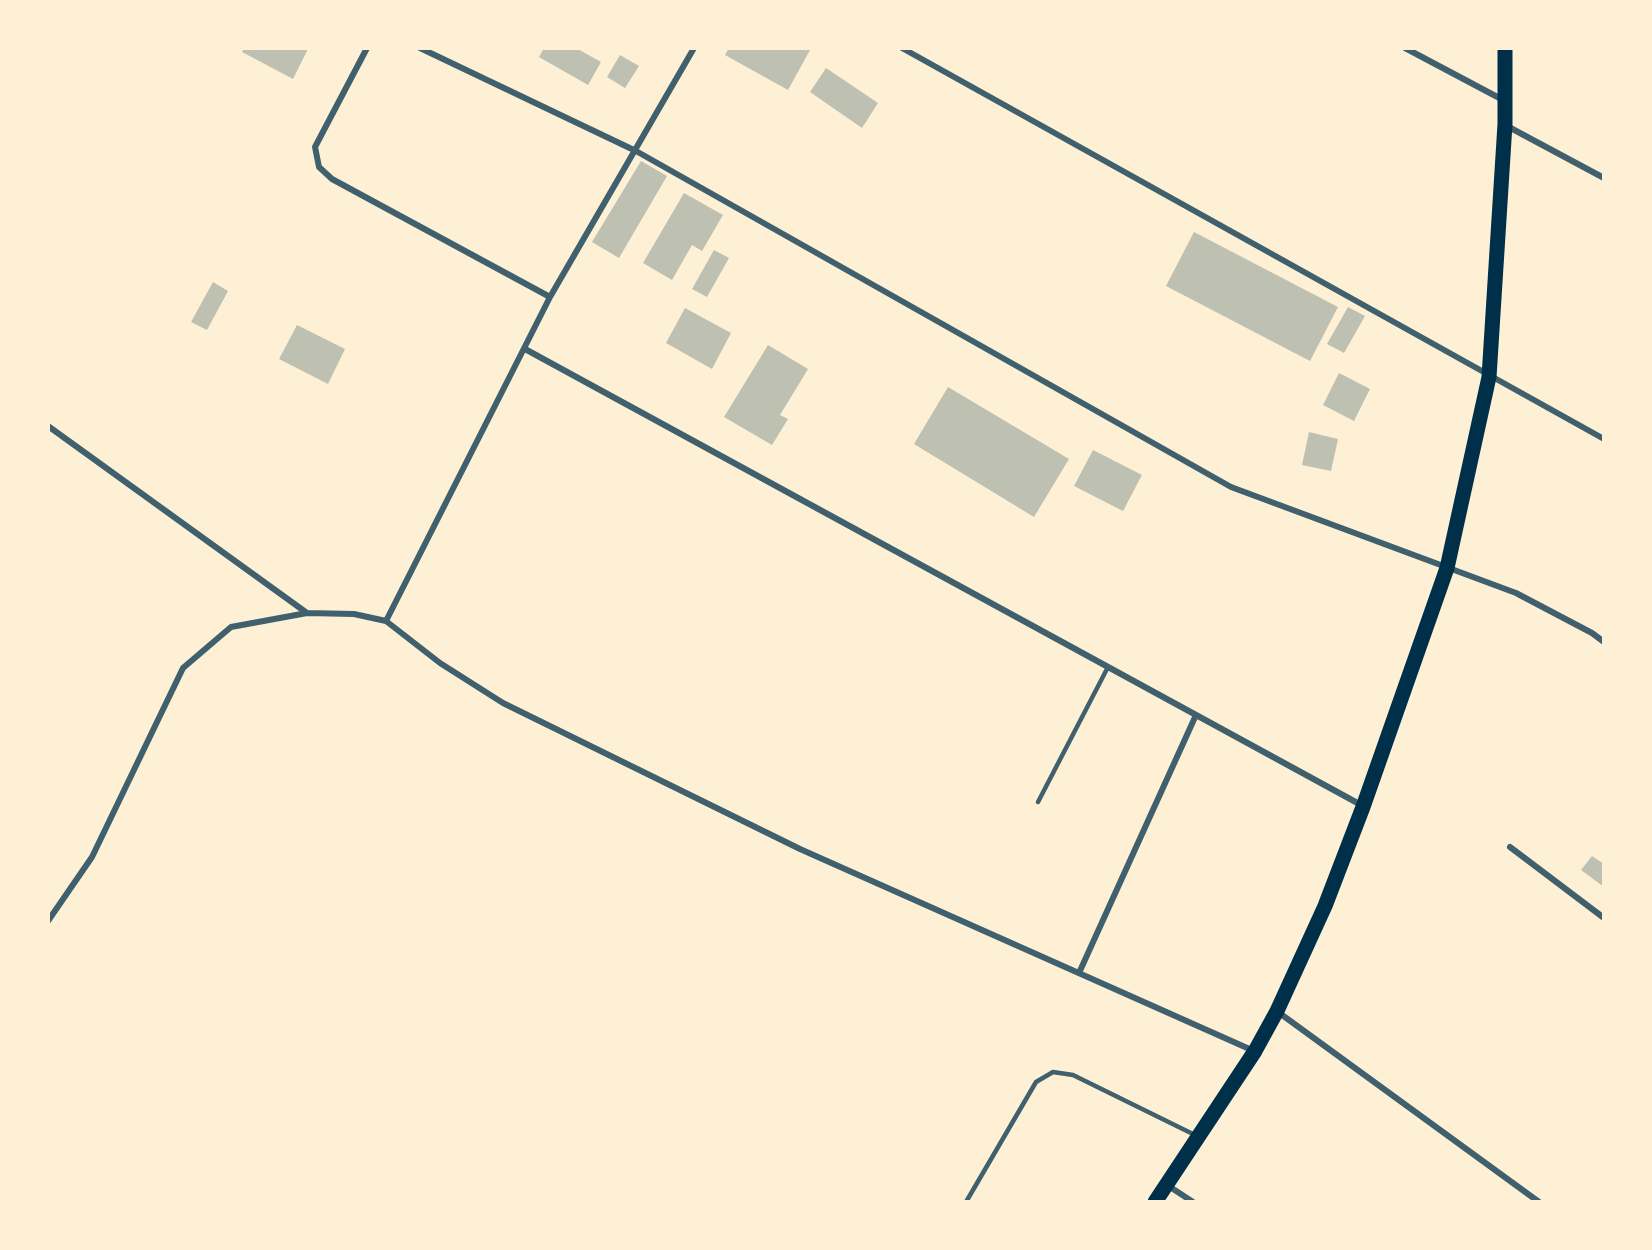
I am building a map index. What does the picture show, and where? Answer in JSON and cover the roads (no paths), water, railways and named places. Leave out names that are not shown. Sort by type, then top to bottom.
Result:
[{"type":"main road","points":[[1155,1202],[1255,1051],[1277,1011],[1325,906],[1364,807],[1447,568],[1489,377],[1505,124],[1505,48]]},
{"type":"street","points":[[367,48],[315,147],[319,167],[332,178],[550,297]]},
{"type":"street","points":[[420,48],[636,151],[1232,487],[1516,593],[1592,633],[1604,642]]},
{"type":"street","points":[[386,621],[550,297],[694,48]]},
{"type":"street","points":[[902,48],[1604,439]]},
{"type":"street","points":[[1404,48],[1505,101]]},
{"type":"street","points":[[1505,124],[1604,178]]},
{"type":"street","points":[[525,349],[1364,807]]},
{"type":"street","points":[[48,426],[307,613]]},
{"type":"street","points":[[48,921],[92,857],[183,668],[231,627],[307,613],[354,614],[386,621],[440,663],[503,703],[800,849],[1255,1051]]},
{"type":"street","points":[[1079,973],[1196,715]]},
{"type":"street","points":[[1510,847],[1604,918]]},
{"type":"street","points":[[1277,1011],[1539,1202]]},
{"type":"street","points":[[1167,1185],[1193,1202]]},
{"type":"lane","points":[[1038,802],[1108,667]]},
{"type":"lane","points":[[966,1202],[1036,1082],[1053,1072],[1073,1075],[1198,1137]]}]
